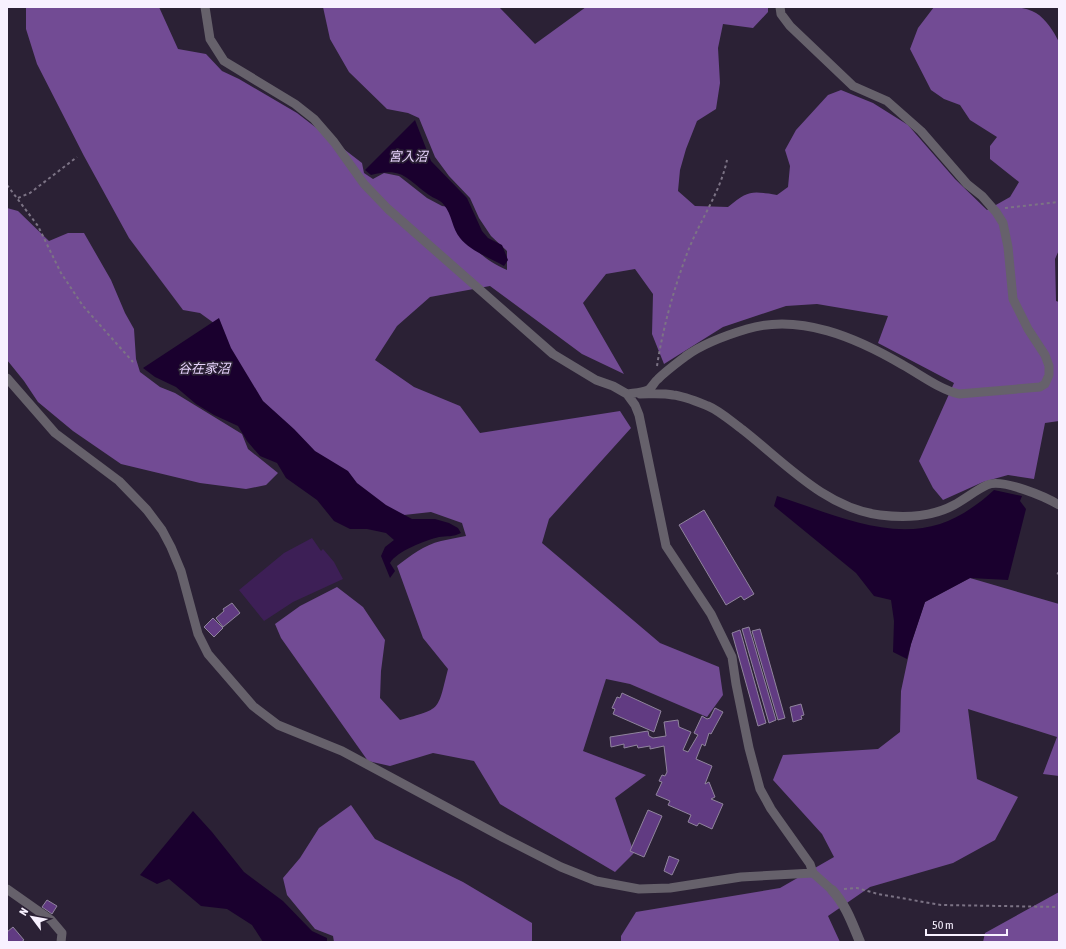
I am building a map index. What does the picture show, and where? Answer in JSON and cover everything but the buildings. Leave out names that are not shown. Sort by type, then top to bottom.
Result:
[{"type":"street","points":[[205,7],[210,39],[224,61],[295,104],[314,119],[334,142],[364,184],[388,209],[553,354],[596,380],[613,386],[627,394],[635,405],[639,415],[666,546],[711,614],[732,657],[749,748],[760,789],[771,809],[810,864],[813,873],[840,899],[847,911],[860,942]]},
{"type":"street","points":[[627,394],[648,390],[657,379],[688,355],[718,339],[748,328],[774,323],[796,324],[830,332],[856,341],[889,357],[948,391],[959,394],[1040,387],[1045,384],[1049,375],[1045,355],[1028,329],[1013,299],[1008,247],[1003,223],[994,209],[982,196],[967,184],[921,131],[887,101],[853,86],[790,26],[781,14],[780,7]]},
{"type":"street","points":[[7,378],[55,433],[119,481],[147,510],[162,530],[179,565],[198,634],[208,654],[253,706],[278,725],[342,751],[510,841],[561,867],[596,881],[639,889],[670,888],[740,877],[813,873]]},
{"type":"street","points":[[627,394],[673,394],[709,406],[756,440],[812,487],[838,502],[858,510],[879,515],[920,516],[941,511],[988,484],[1001,484],[1019,488],[1051,500],[1059,505]]},
{"type":"street","points":[[7,888],[51,920],[62,933],[61,942]]},
{"type":"path","points":[[18,198],[30,193],[77,157]]},
{"type":"path","points":[[657,379],[657,366],[663,332],[688,250],[723,178],[727,160]]},
{"type":"path","points":[[7,185],[38,226],[61,273],[83,306],[133,362]]},
{"type":"path","points":[[994,209],[1059,202]]},
{"type":"path","points":[[832,890],[857,888],[878,894],[941,905],[1059,907]]},
{"type":"shaded area","points":[[1002,6],[1027,9],[1036,13],[1046,22],[1059,42],[1059,250],[1055,259],[1056,301],[1059,302],[1059,421],[1045,423],[1034,479],[1008,475],[983,482],[943,500],[933,488],[919,461],[954,383],[878,343],[888,316],[817,304],[786,306],[723,327],[664,364],[652,334],[653,294],[635,269],[606,274],[583,303],[624,374],[582,354],[490,286],[430,297],[397,326],[375,360],[414,387],[460,406],[480,433],[620,411],[631,428],[549,519],[542,543],[660,643],[719,667],[723,695],[707,717],[630,684],[606,679],[583,751],[646,775],[615,798],[634,853],[615,872],[500,804],[474,761],[433,753],[390,766],[368,761],[281,638],[275,624],[300,606],[337,587],[363,607],[385,640],[381,671],[380,698],[400,720],[431,710],[439,701],[448,669],[423,638],[397,566],[429,545],[466,536],[462,523],[431,512],[404,515],[382,506],[256,405],[218,326],[200,313],[183,310],[129,238],[84,156],[37,64],[26,29],[26,7],[159,7],[178,49],[206,54],[222,71],[239,79],[297,113],[362,163],[364,173],[373,179],[384,173],[399,176],[427,198],[442,206],[456,208],[469,238],[479,252],[495,264],[507,270],[507,251],[491,236],[479,218],[470,198],[449,176],[435,157],[419,118],[408,113],[387,109],[349,72],[330,39],[323,7],[499,7],[535,44],[586,7],[768,7],[768,12],[753,28],[723,24],[718,48],[720,83],[716,109],[697,121],[686,149],[680,170],[678,191],[695,206],[728,207],[741,197],[751,193],[777,195],[788,187],[790,166],[785,150],[796,130],[828,95],[841,90],[873,103],[908,125],[955,179],[987,210],[1010,197],[1019,182],[990,159],[990,146],[997,137],[970,120],[960,105],[944,99],[931,90],[910,49],[918,28],[934,7]]},
{"type":"shaded area","points":[[7,208],[18,211],[49,241],[68,233],[84,233],[111,280],[125,313],[134,329],[136,359],[140,372],[160,387],[175,393],[242,434],[248,449],[278,473],[266,485],[246,489],[200,483],[121,464],[73,431],[38,402],[24,381],[7,360]]},
{"type":"shaded area","points":[[312,538],[321,551],[323,549],[334,562],[343,579],[293,602],[264,621],[239,590],[284,553]]},
{"type":"shaded area","points":[[970,578],[1059,604],[1059,776],[1043,774],[1057,737],[968,709],[977,779],[1018,797],[995,840],[953,863],[870,887],[828,916],[840,942],[621,942],[621,936],[636,912],[780,888],[834,857],[822,834],[773,780],[783,755],[878,749],[900,732],[901,691],[911,644],[925,602]]},
{"type":"shaded area","points":[[351,805],[375,839],[463,882],[532,923],[532,942],[334,942],[333,936],[315,929],[287,895],[283,878],[300,858],[319,828]]},
{"type":"shaded area","points":[[1059,892],[1059,942],[983,942],[985,933]]},
{"type":"water","name":"宮入沼","points":[[415,120],[431,161],[467,198],[482,231],[488,238],[502,245],[508,260],[504,266],[464,243],[457,234],[449,213],[443,203],[429,195],[409,179],[397,173],[390,172],[371,175],[365,170]]},
{"type":"water","name":"谷在家沼","points":[[219,318],[231,348],[263,401],[294,429],[315,451],[348,471],[357,483],[386,505],[412,519],[435,519],[449,523],[458,528],[461,533],[453,536],[439,537],[405,550],[390,563],[395,571],[390,578],[381,556],[385,547],[394,540],[386,533],[367,529],[350,529],[334,521],[317,500],[286,478],[277,463],[260,456],[247,441],[238,426],[214,415],[196,404],[176,387],[155,377],[143,368]]},
{"type":"water","points":[[994,490],[1022,496],[1020,501],[1026,509],[1008,580],[970,578],[925,602],[907,659],[893,652],[894,621],[891,600],[874,596],[856,573],[774,506],[777,496],[837,516],[878,527],[899,529],[920,528],[940,524],[954,518],[975,505]]},
{"type":"water","points":[[193,811],[244,872],[283,901],[312,931],[327,938],[327,942],[263,942],[252,925],[227,909],[201,906],[169,879],[157,884],[140,875]]}]
